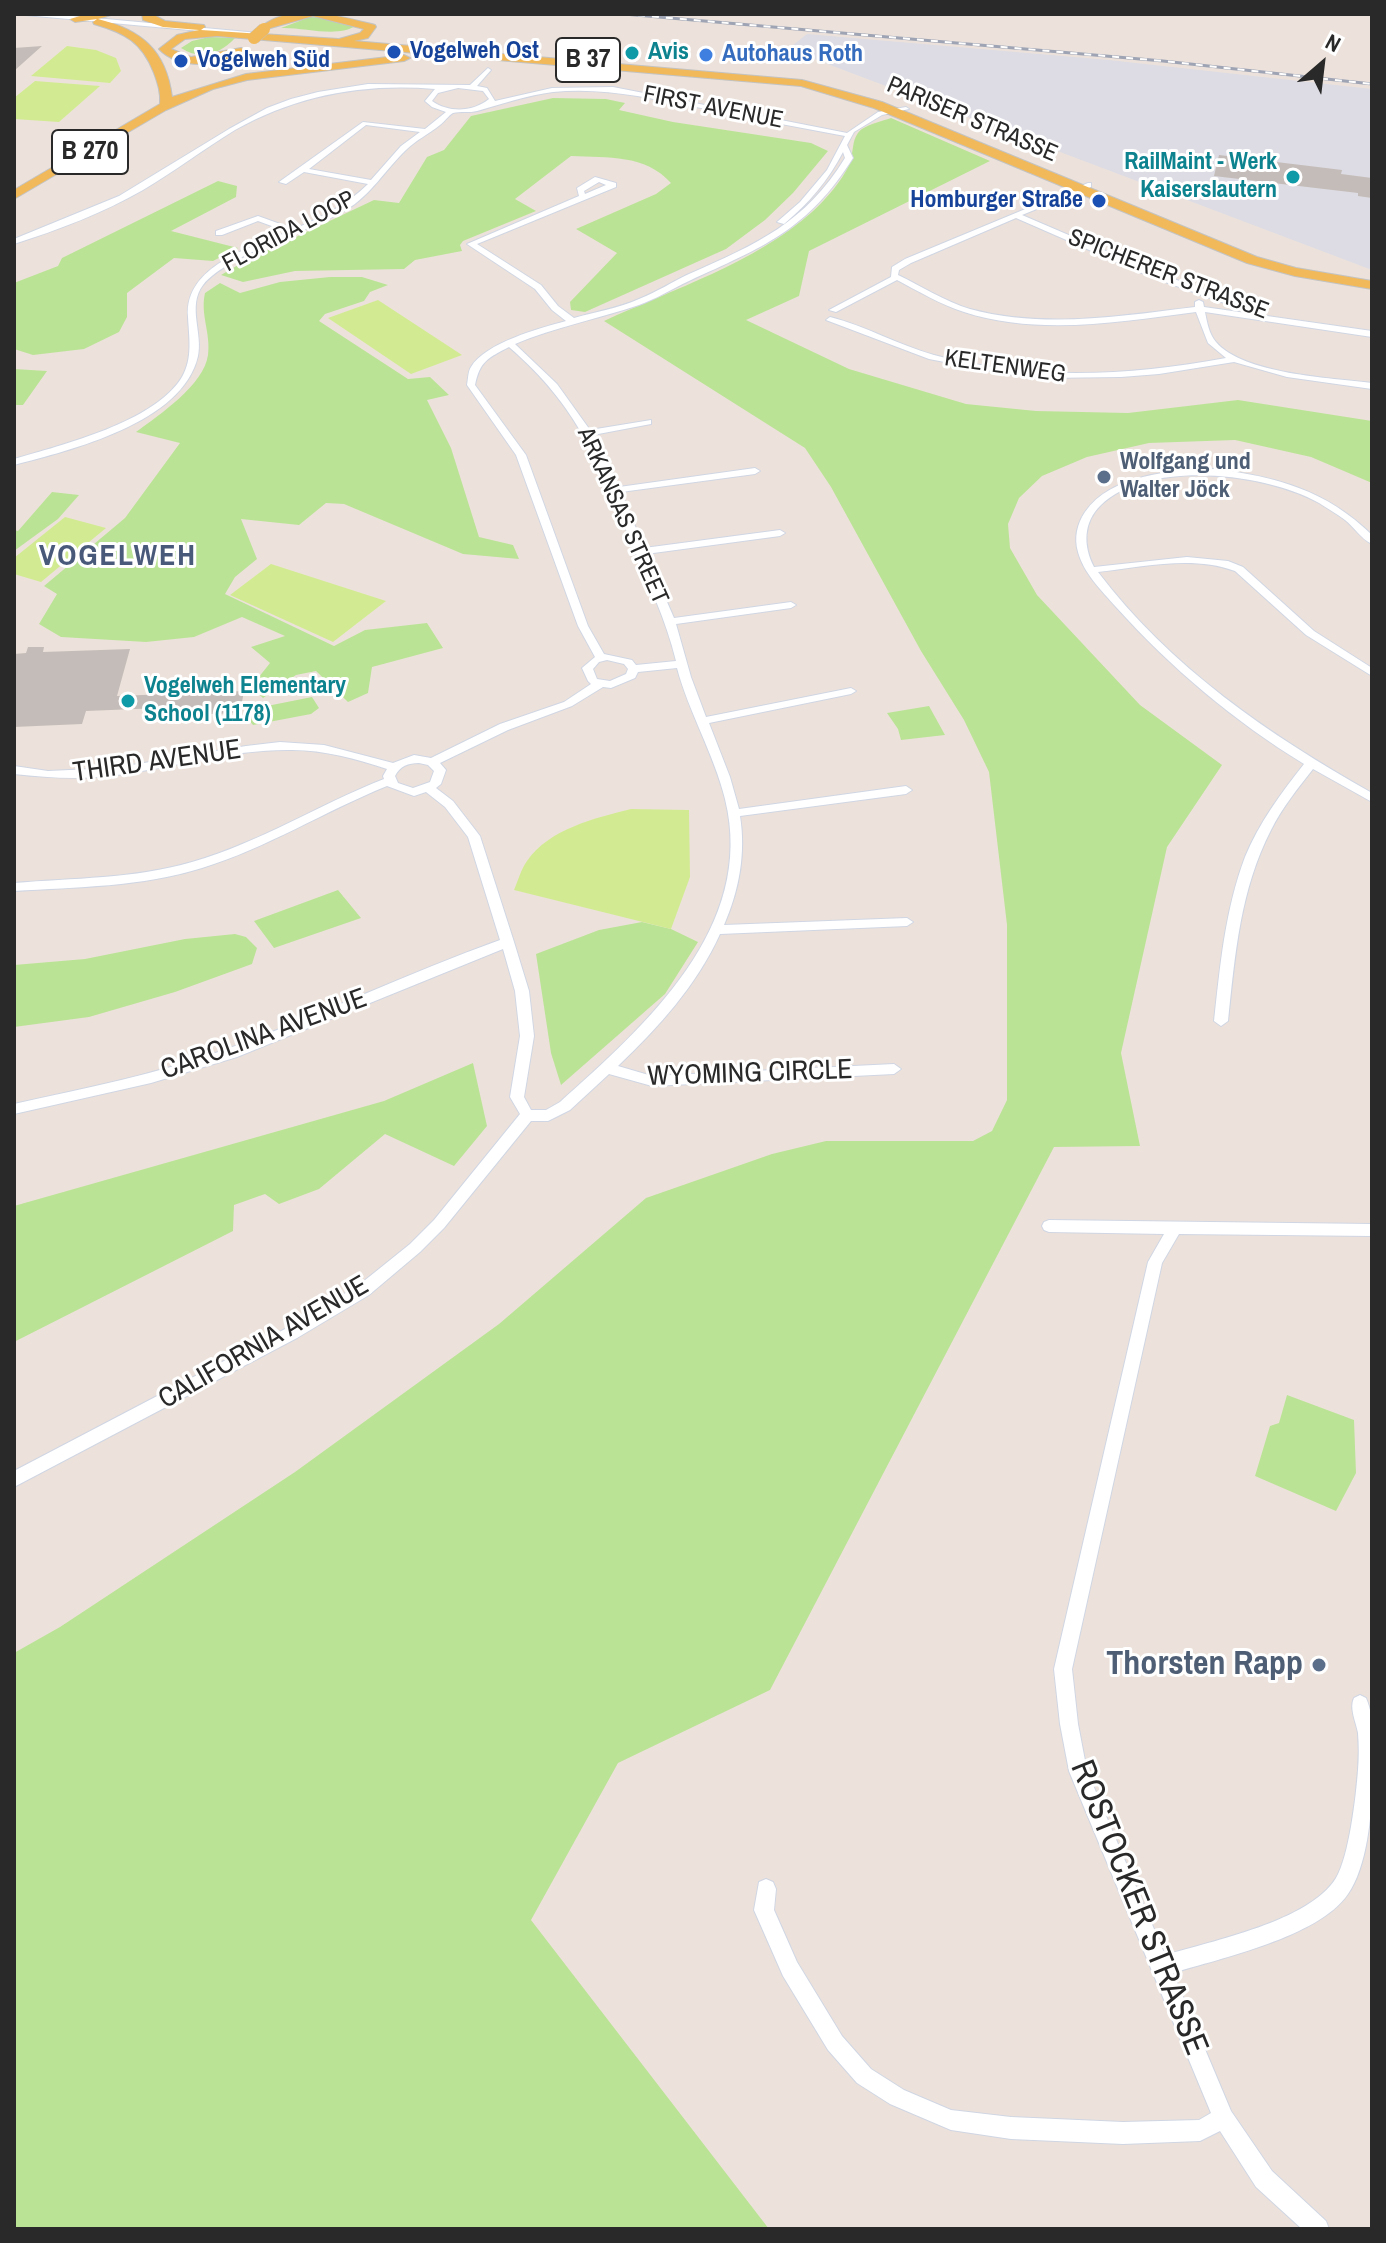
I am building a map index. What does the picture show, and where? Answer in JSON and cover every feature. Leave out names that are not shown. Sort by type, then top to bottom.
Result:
[{"type":"main road","points":[[75,19],[109,14]]},
{"type":"main road","points":[[147,14],[149,20],[163,24],[264,26]]},
{"type":"main road","points":[[296,38],[314,44],[319,51],[317,55],[288,66],[247,57],[195,60],[174,56],[165,49],[174,40],[192,35],[264,26],[292,16],[310,14]]},
{"type":"main road","points":[[316,14],[371,27],[364,36],[336,39]]},
{"type":"main road","points":[[347,14],[378,23],[407,42],[431,47]]},
{"type":"main road","name":"PARISER STRASSE","points":[[16,15],[264,26],[336,39],[779,76],[843,88],[1252,260],[1295,272],[1372,285]]},
{"type":"main road","name":"PARISER STRASSE","points":[[16,15],[98,22],[264,26],[296,38],[777,79],[847,93],[898,111]]},
{"type":"main road","points":[[98,22],[132,33],[147,43],[167,94],[165,107]]},
{"type":"main road","name":"B 270","points":[[14,195],[247,57],[264,26]]},
{"type":"main road","points":[[165,107],[209,87],[246,77],[477,53]]},
{"type":"main road","name":"PARISER STRASSE","points":[[1083,187],[1259,254],[1372,279]]},
{"type":"street","points":[[473,86],[488,70]]},
{"type":"street","points":[[389,85],[414,90],[428,98],[433,106],[451,111]]},
{"type":"street","points":[[14,242],[120,199],[271,109],[348,89],[389,85],[473,86],[492,94],[489,104]]},
{"type":"street","points":[[428,98],[444,88]]},
{"type":"street","name":"FIRST AVENUE","points":[[451,111],[570,89],[636,92],[848,135]]},
{"type":"street","name":"FIRST AVENUE","points":[[492,94],[529,95]]},
{"type":"street","name":"FLORIDA LOOP","points":[[14,462],[106,433],[166,397],[187,376],[192,364],[190,303],[197,287],[233,260],[348,205],[373,183],[402,150],[451,111]]},
{"type":"street","points":[[601,658],[583,626],[521,455],[471,385],[471,377],[478,363],[510,344],[572,321],[645,300],[744,253],[791,220],[819,186],[845,147],[848,135],[866,122],[898,111]]},
{"type":"street","points":[[283,182],[365,123],[425,131]]},
{"type":"street","points":[[303,170],[373,183]]},
{"type":"street","points":[[1083,187],[900,265],[893,271],[895,278],[965,310],[1016,321],[1096,322],[1200,309]]},
{"type":"street","points":[[572,321],[555,308],[538,287],[471,244],[583,197]]},
{"type":"street","name":"SPICHERER STRASSE","points":[[1015,215],[1206,294],[1325,327]]},
{"type":"street","points":[[219,233],[258,218],[294,232]]},
{"type":"street","name":"KELTENWEG","points":[[895,278],[831,315],[941,360],[1034,376],[1122,375],[1234,359],[1261,368],[1372,386]]},
{"type":"street","points":[[1206,294],[1198,304],[1212,343],[1234,359]]},
{"type":"street","name":"SPICHERER STRASSE","points":[[1200,309],[1372,334]]},
{"type":"street","name":"ARKANSAS STREET","points":[[510,344],[540,373],[588,433],[669,622],[682,664]]},
{"type":"street","points":[[588,433],[648,422]]},
{"type":"street","points":[[614,490],[755,471]]},
{"type":"street","points":[[1372,541],[1341,513],[1290,487],[1228,473],[1169,473],[1122,487],[1093,507],[1081,537],[1081,548],[1091,570],[1142,631],[1176,665],[1255,728],[1310,764],[1372,798]]},
{"type":"street","points":[[640,552],[780,533]]},
{"type":"street","points":[[1091,570],[1199,561],[1230,564],[1310,633],[1372,673]]},
{"type":"street","points":[[669,622],[791,605]]},
{"type":"street","points":[[599,684],[586,673],[590,664],[601,658],[624,659],[633,669]]},
{"type":"street","points":[[429,788],[449,804],[474,836],[508,942],[525,1012],[525,1059],[517,1097],[527,1115],[548,1116],[557,1112],[608,1068],[682,992],[698,969],[717,930],[734,876],[737,847],[735,813],[726,777],[682,664],[633,669]]},
{"type":"street","points":[[390,781],[394,767],[412,759],[432,762],[504,727],[568,704],[599,684],[623,682],[631,676],[633,669]]},
{"type":"street","points":[[704,721],[851,691]]},
{"type":"street","name":"THIRD AVENUE","points":[[14,770],[51,776],[105,774],[283,746],[342,752],[394,767]]},
{"type":"street","points":[[390,781],[406,792],[429,788],[441,774],[432,762]]},
{"type":"street","points":[[1221,1021],[1233,918],[1248,864],[1263,828],[1284,795],[1310,764]]},
{"type":"street","points":[[14,887],[139,877],[196,866],[230,854],[324,808],[390,781]]},
{"type":"street","points":[[735,813],[906,790]]},
{"type":"street","points":[[717,930],[907,922]]},
{"type":"street","name":"CAROLINA AVENUE","points":[[14,1109],[154,1076],[227,1054],[328,1015],[457,959],[508,942]]},
{"type":"street","name":"WYOMING CIRCLE","points":[[608,1068],[652,1081],[894,1069]]},
{"type":"street","name":"CALIFORNIA AVENUE","points":[[14,1479],[292,1333],[364,1290],[439,1224],[527,1115]]},
{"type":"street","points":[[1049,1226],[1372,1230]]},
{"type":"street","name":"ROSTOCKER STRASSE","points":[[1175,1228],[1155,1262],[1063,1669],[1078,1771],[1224,2118],[1264,2179],[1318,2229]]},
{"type":"street","points":[[1159,1967],[1280,1929],[1322,1906],[1340,1889],[1350,1867],[1368,1774],[1368,1728],[1360,1704]]},
{"type":"street","points":[[766,1889],[764,1910],[790,1969],[835,2043],[864,2076],[897,2097],[951,2120],[1011,2128],[1123,2133],[1200,2130],[1224,2118]]},
{"type":"shaded area","name":"RailMaint - Werk Kaiserslautern","points":[[807,34],[1109,60],[1372,89],[1372,270],[788,49]]},
{"type":"green space","points":[[310,17],[328,18],[355,26],[329,32],[281,28]]},
{"type":"green space","points":[[209,37],[235,38],[210,54],[196,54],[181,48],[192,41]]},
{"type":"green space","points":[[67,46],[96,50],[116,58],[121,71],[110,83],[31,76]]},
{"type":"green space","points":[[35,81],[100,86],[59,122],[14,119],[14,98]]},
{"type":"green space","points":[[553,98],[606,99],[625,103],[619,110],[673,122],[811,143],[828,151],[793,193],[765,220],[726,249],[585,312],[571,310],[570,302],[617,253],[576,229],[656,194],[671,183],[638,162],[571,156],[515,199],[536,211],[463,241],[460,245],[462,251],[415,260],[404,269],[295,271],[243,282],[221,275],[374,200],[399,203],[427,157],[444,150],[471,116]]},
{"type":"green space","points":[[891,118],[990,161],[809,251],[799,296],[746,320],[849,369],[966,404],[1036,411],[1128,413],[1238,400],[1372,421],[1372,483],[1311,457],[1235,440],[1149,443],[1087,457],[1042,476],[1019,498],[1008,524],[1010,548],[1037,595],[1140,705],[1222,765],[1167,847],[1121,1053],[1140,1146],[1054,1147],[770,1690],[618,1763],[531,1920],[769,2229],[14,2229],[14,1653],[60,1627],[295,1472],[499,1324],[646,1198],[772,1154],[826,1141],[973,1141],[992,1131],[1007,1100],[1007,925],[989,772],[964,720],[921,651],[831,487],[805,448],[604,321],[712,274],[790,230],[817,207],[838,183],[850,163],[858,132]]},
{"type":"green space","points":[[218,181],[237,186],[236,197],[171,231],[238,248],[213,261],[174,258],[127,293],[127,317],[119,332],[84,349],[33,355],[14,349],[14,283],[58,266],[62,258]]},
{"type":"green space","points":[[362,277],[388,285],[370,292],[364,301],[325,314],[319,321],[408,379],[430,377],[449,395],[427,400],[451,448],[479,537],[513,545],[519,559],[463,554],[344,504],[326,503],[299,525],[241,519],[257,559],[235,577],[225,594],[334,646],[365,630],[427,623],[443,648],[372,667],[368,693],[348,702],[316,671],[296,675],[263,698],[251,687],[270,663],[251,647],[285,636],[242,617],[194,637],[146,642],[61,637],[39,624],[57,594],[44,586],[125,518],[180,443],[136,432],[190,388],[205,366],[209,347],[205,293],[220,283],[240,293],[280,282]]},
{"type":"green space","points":[[378,300],[462,355],[411,374],[328,318]]},
{"type":"green space","points":[[14,369],[47,371],[23,405],[14,405]]},
{"type":"green space","points":[[52,492],[79,495],[58,519],[14,551],[14,530],[18,531]]},
{"type":"green space","points":[[65,517],[106,528],[41,582],[14,574],[14,558]]},
{"type":"green space","points":[[271,564],[386,601],[333,642],[230,595]]},
{"type":"green space","points":[[312,697],[319,708],[311,714],[253,725],[248,719],[262,707]]},
{"type":"green space","points":[[929,706],[945,735],[901,740],[898,729],[887,713]]},
{"type":"green space","points":[[631,809],[689,810],[690,877],[671,929],[514,890],[527,861],[547,841],[574,826]]},
{"type":"green space","points":[[338,890],[361,918],[274,948],[254,921]]},
{"type":"green space","points":[[642,922],[671,929],[698,942],[665,994],[561,1085],[551,1053],[536,954],[599,930]]},
{"type":"green space","points":[[235,934],[246,937],[257,948],[252,964],[175,992],[89,1017],[14,1027],[14,965],[85,959],[185,939]]},
{"type":"green space","points":[[473,1063],[487,1126],[454,1166],[385,1134],[319,1189],[279,1204],[265,1194],[234,1205],[233,1231],[14,1342],[14,1206],[384,1101]]},
{"type":"green space","points":[[1287,1395],[1354,1420],[1356,1473],[1336,1511],[1255,1476],[1270,1426],[1279,1423]]},
{"type":"building","points":[[42,46],[14,71],[14,48]]},
{"type":"building","name":"RailMaint - Werk Kaiserslautern","points":[[1219,155],[1342,170],[1341,174],[1372,178],[1372,198],[1358,196],[1358,193],[1214,176]]},
{"type":"building","points":[[28,647],[44,647],[43,652],[130,649],[117,696],[244,691],[240,713],[183,715],[185,707],[86,711],[82,724],[14,727],[14,654],[26,653]]},
{"type":"railway","points":[[624,14],[1163,61],[1372,84]]},
{"type":"place","name":"Vogelweh Ost","points":[[394,52]]},
{"type":"place","name":"Avis","points":[[632,53]]},
{"type":"place","name":"Autohaus Roth","points":[[706,55]]},
{"type":"place","name":"Vogelweh Süd","points":[[181,61]]},
{"type":"place","name":"RailMaint - Werk Kaiserslautern","points":[[1293,177]]},
{"type":"place","name":"Homburger Straße","points":[[1099,201]]},
{"type":"place","name":"Wolfgang und Walter Jöck","points":[[1104,477]]},
{"type":"place","name":"Vogelweh Elementary School (1178)","points":[[128,701]]},
{"type":"place","name":"Thorsten Rapp","points":[[1319,1665]]},
{"type":"district","name":"VOGELWEH","points":[[118,557]]}]
